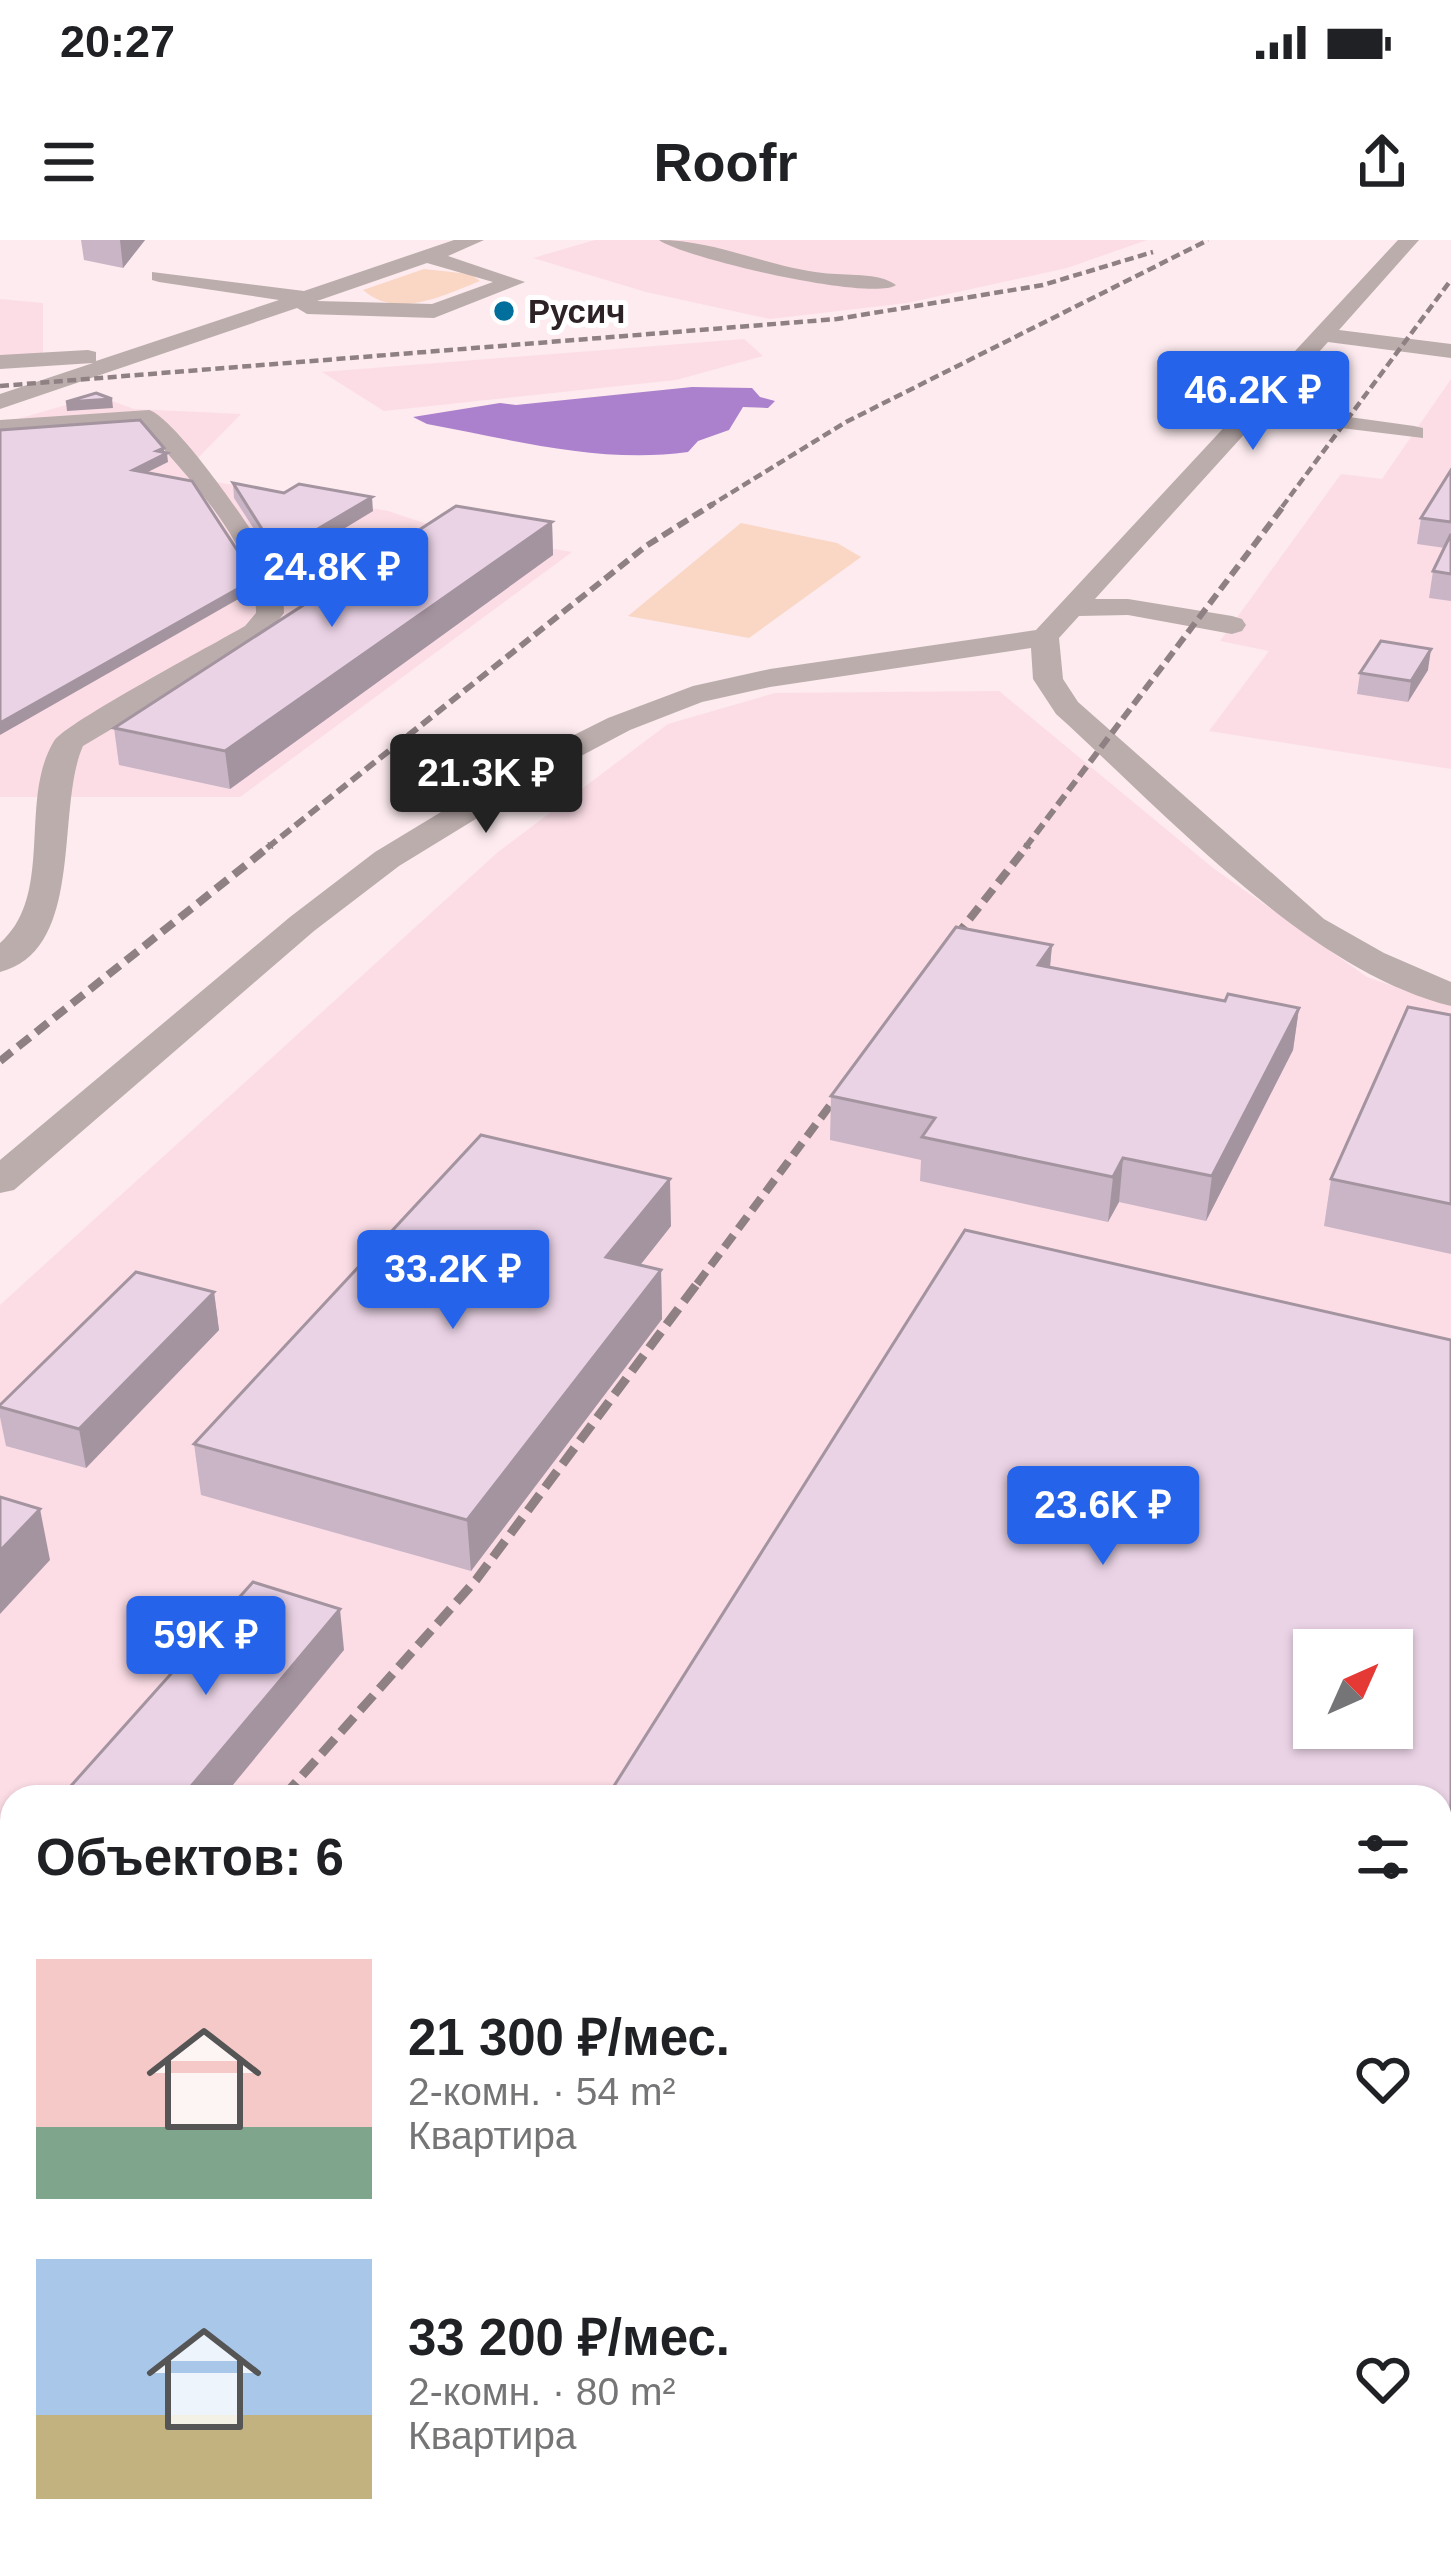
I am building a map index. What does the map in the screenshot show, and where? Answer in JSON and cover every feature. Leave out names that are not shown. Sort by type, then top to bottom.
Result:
[{"type":"street","points":[[0,402],[468,240]]},
{"type":"street","points":[[669,240],[818,280],[885,285]]},
{"type":"street","points":[[0,1181],[336,898],[453,817],[619,724],[693,695],[770,678],[1045,638],[1409,240]]},
{"type":"street","points":[[280,306],[434,311],[514,282],[426,256]]},
{"type":"street","points":[[159,276],[308,297]]},
{"type":"street","points":[[1321,334],[1451,351]]},
{"type":"street","points":[[0,362],[139,355]]},
{"type":"street","points":[[1251,410],[1414,433]]},
{"type":"street","points":[[0,427],[149,417],[221,506],[254,560],[272,606],[269,618],[255,632],[70,741],[56,771],[37,916],[26,938],[0,961]]},
{"type":"street","points":[[1072,608],[1128,607],[1232,625]]},
{"type":"street","points":[[1045,638],[1048,679],[1067,708],[1312,926],[1371,961],[1451,995]]},
{"type":"shaded area","points":[[595,240],[1147,240],[1067,268],[907,303],[770,319],[646,292],[533,258]]},
{"type":"shaded area","points":[[424,269],[470,274],[480,281],[405,304],[376,299],[363,290]]},
{"type":"shaded area","points":[[0,299],[43,303],[43,355],[0,358]]},
{"type":"shaded area","points":[[744,339],[763,356],[676,380],[384,411],[322,372]]},
{"type":"shaded area","points":[[1451,379],[1451,769],[1209,731],[1269,651],[1220,641],[1341,474],[1382,479]]},
{"type":"shaded area","points":[[692,387],[752,388],[760,397],[775,401],[768,408],[743,407],[729,430],[698,441],[688,452],[655,455],[558,448],[427,424],[413,417],[500,403]]},
{"type":"shaded area","points":[[98,396],[134,409],[241,414],[195,461],[216,482],[388,511],[448,531],[572,552],[240,797],[0,797],[0,424]]},
{"type":"shaded area","points":[[741,523],[837,543],[861,557],[749,638],[628,616]]},
{"type":"shaded area","points":[[999,691],[1213,868],[1367,977],[1451,1006],[1451,1785],[0,1785],[0,1305],[498,852],[668,724],[775,693]]},
{"type":"building","points":[[96,393],[112,399],[66,402]]},
{"type":"building","points":[[140,420],[164,448],[157,451],[167,453],[133,470],[192,481],[239,553],[247,577],[240,581],[248,583],[0,723],[0,430]]},
{"type":"building","points":[[1451,470],[1451,522],[1421,518]]},
{"type":"building","points":[[233,483],[284,493],[299,484],[372,497],[277,553]]},
{"type":"building","points":[[456,506],[552,522],[225,751],[114,728]]},
{"type":"building","points":[[1451,534],[1451,574],[1433,571]]},
{"type":"building","points":[[1381,641],[1431,649],[1411,681],[1360,673]]},
{"type":"building","points":[[956,927],[1052,945],[1038,965],[1225,1001],[1228,994],[1299,1008],[1212,1176],[1123,1158],[1113,1177],[922,1137],[935,1118],[831,1096]]},
{"type":"building","points":[[1408,1007],[1451,1015],[1451,1204],[1331,1179]]},
{"type":"building","points":[[481,1135],[670,1179],[606,1257],[661,1270],[467,1520],[194,1444]]},
{"type":"building","points":[[965,1230],[1451,1340],[1451,1785],[615,1785]]},
{"type":"building","points":[[136,1272],[214,1292],[79,1429],[0,1407],[0,1405]]},
{"type":"building","points":[[0,1497],[40,1509],[0,1551]]},
{"type":"building","points":[[253,1582],[340,1609],[192,1785],[72,1785]]},
{"type":"railway","points":[[708,507],[846,422],[1208,240]]},
{"type":"railway","points":[[0,386],[837,319],[1043,285],[1153,252]]},
{"type":"railway","points":[[1282,507],[1451,280]]},
{"type":"railway","points":[[267,848],[646,546],[713,504]]},
{"type":"railway","points":[[1025,848],[1285,504]]},
{"type":"railway","points":[[0,1061],[271,845]]},
{"type":"railway","points":[[941,955],[1028,845]]},
{"type":"railway","points":[[697,1284],[849,1080]]},
{"type":"railway","points":[[294,1785],[476,1580],[699,1281]]},
{"type":"place","name":"Русич","points":[[504,311]]}]
